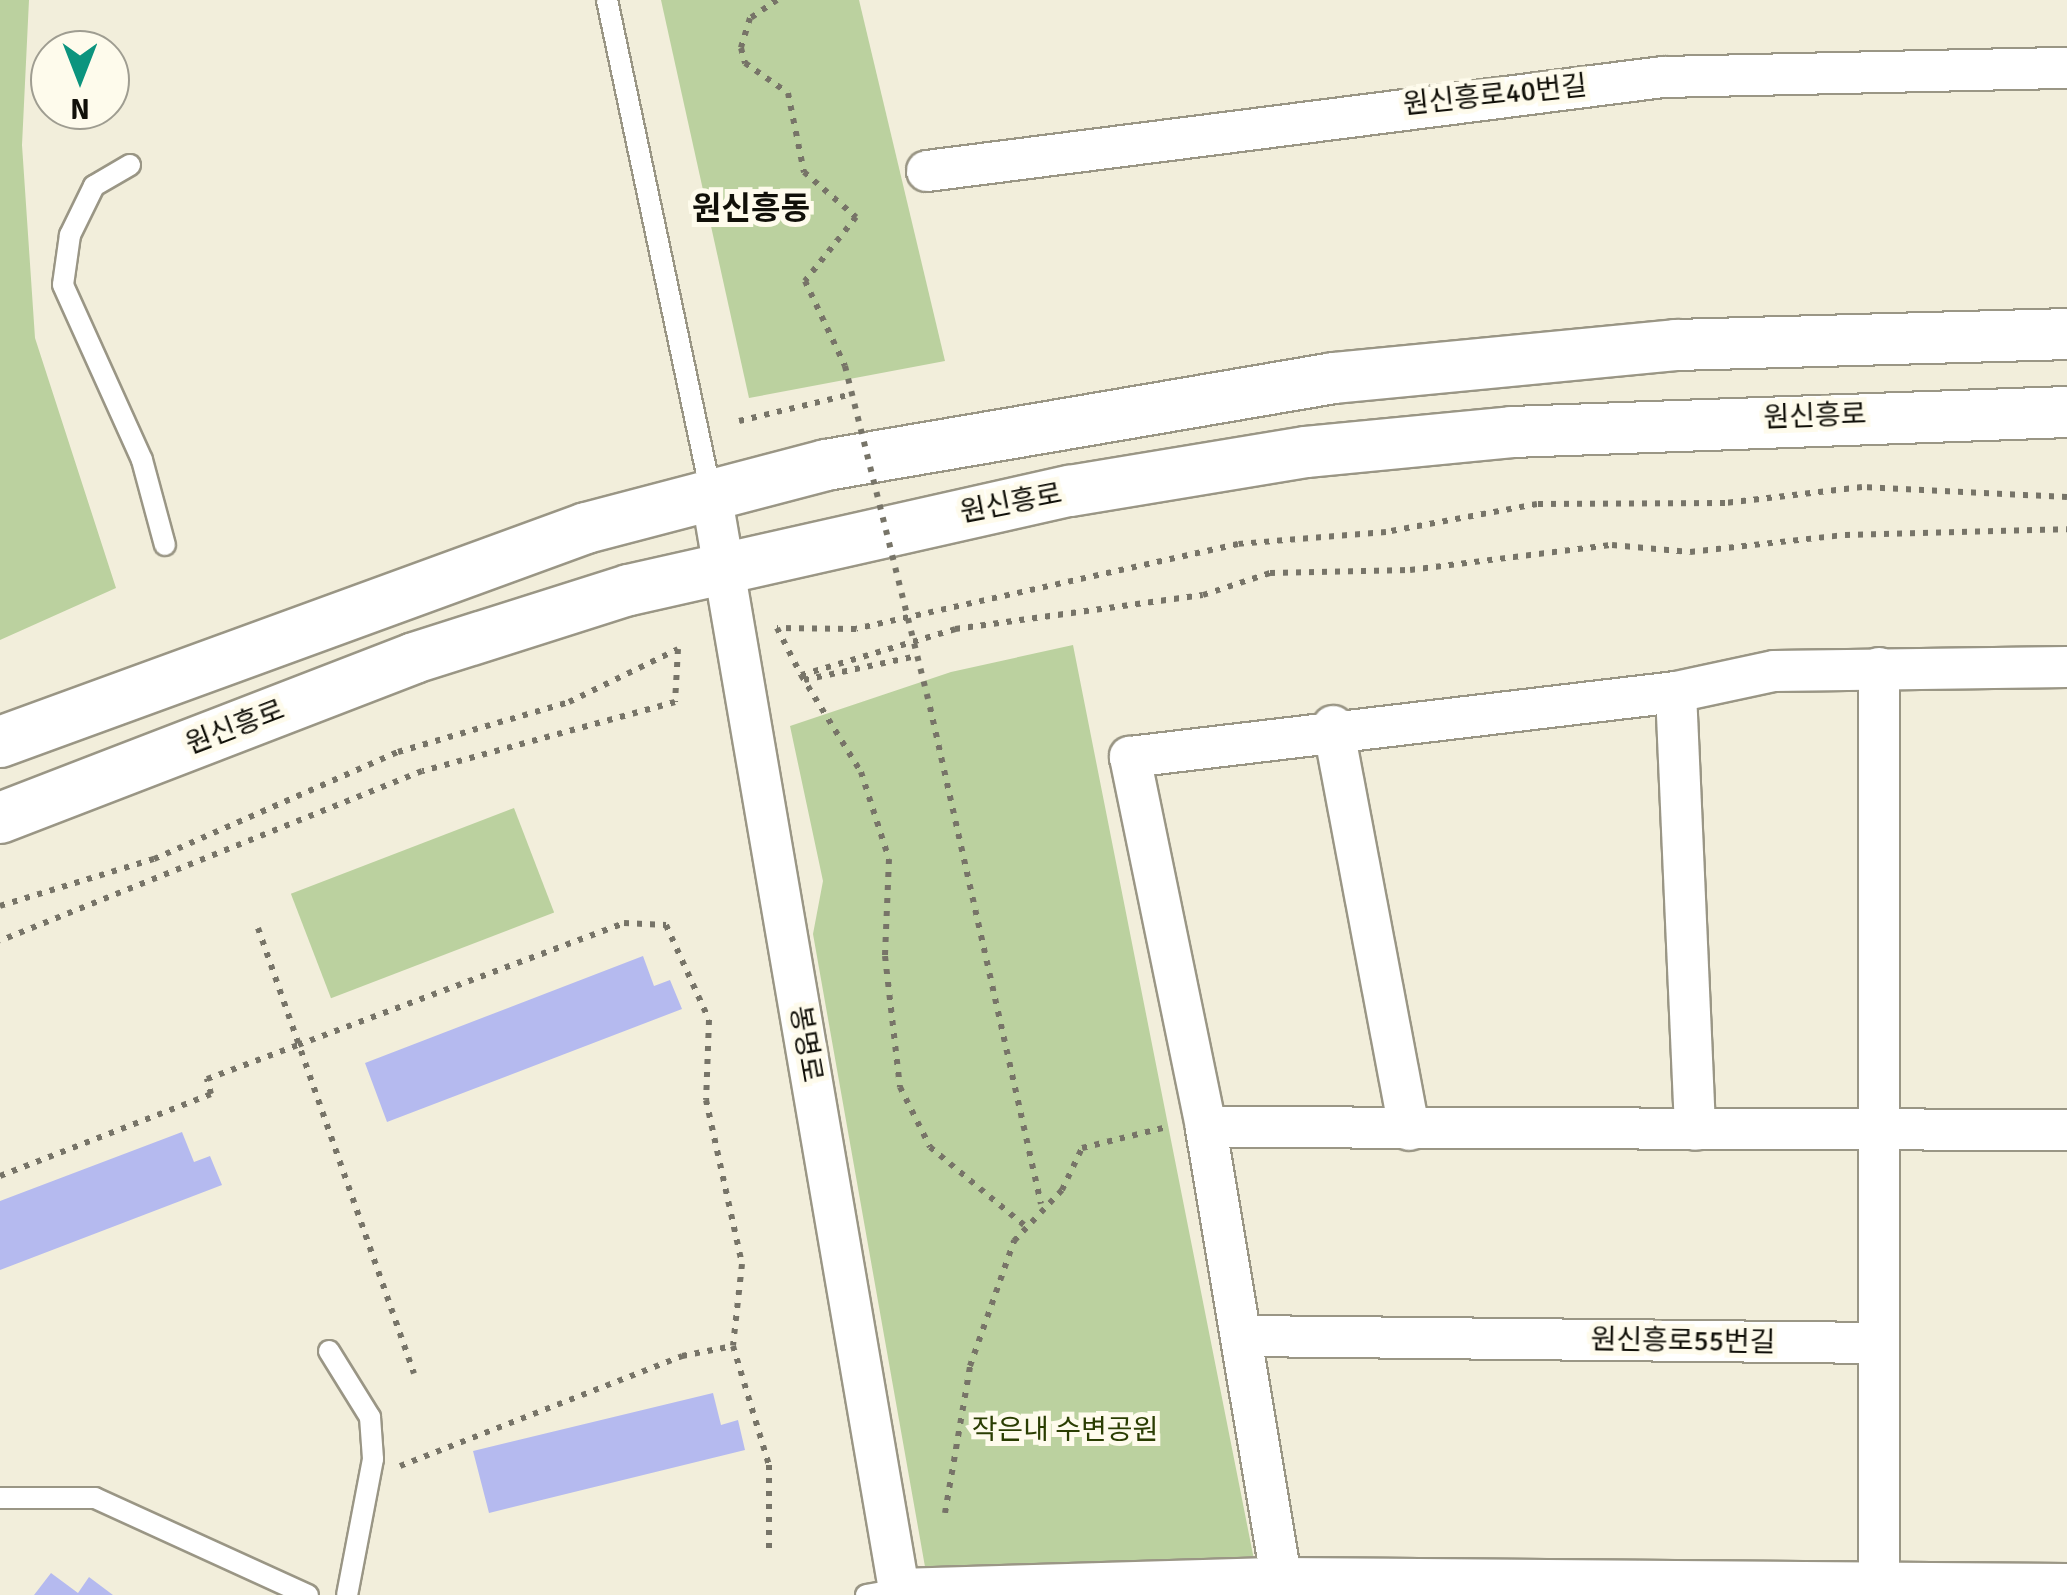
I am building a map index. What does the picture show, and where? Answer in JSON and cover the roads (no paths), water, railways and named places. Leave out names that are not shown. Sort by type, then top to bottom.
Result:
[{"type":"street","name":"원신흥로40번길","points":[[927,171],[1663,76],[2067,68]]},
{"type":"street","points":[[0,742],[568,534],[712,493],[1334,378],[1676,345],[2067,334]]},
{"type":"street","name":"원신흥로","points":[[0,818],[414,658],[724,566],[1070,491],[1306,452],[1713,419],[2067,412]]},
{"type":"street","name":"봉명로","points":[[712,493],[888,1593]]},
{"type":"street","points":[[1879,668],[1880,1587]]},
{"type":"street","points":[[1282,1586],[1206,1127],[1130,757],[1333,726],[1676,692],[1774,671],[2067,668]]},
{"type":"street","points":[[1676,692],[1695,1130]]},
{"type":"street","points":[[1333,726],[1409,1130]]},
{"type":"street","points":[[1206,1127],[2067,1130]]},
{"type":"street","name":"원신흥로55번길","points":[[1242,1336],[1880,1342]]},
{"type":"street","points":[[888,1593],[1282,1586],[2067,1584]]},
{"type":"lane","points":[[607,0],[712,493]]},
{"type":"lane","points":[[130,165],[94,186],[70,235],[63,285],[142,460],[165,545]]},
{"type":"lane","points":[[329,1351],[370,1417],[373,1459],[346,1595]]},
{"type":"lane","points":[[0,1498],[95,1498],[308,1595]]},
{"type":"district","name":"원신흥동","points":[[751,209]]},
{"type":"park label","name":"작은내 수변공원","points":[[1065,1430]]}]
